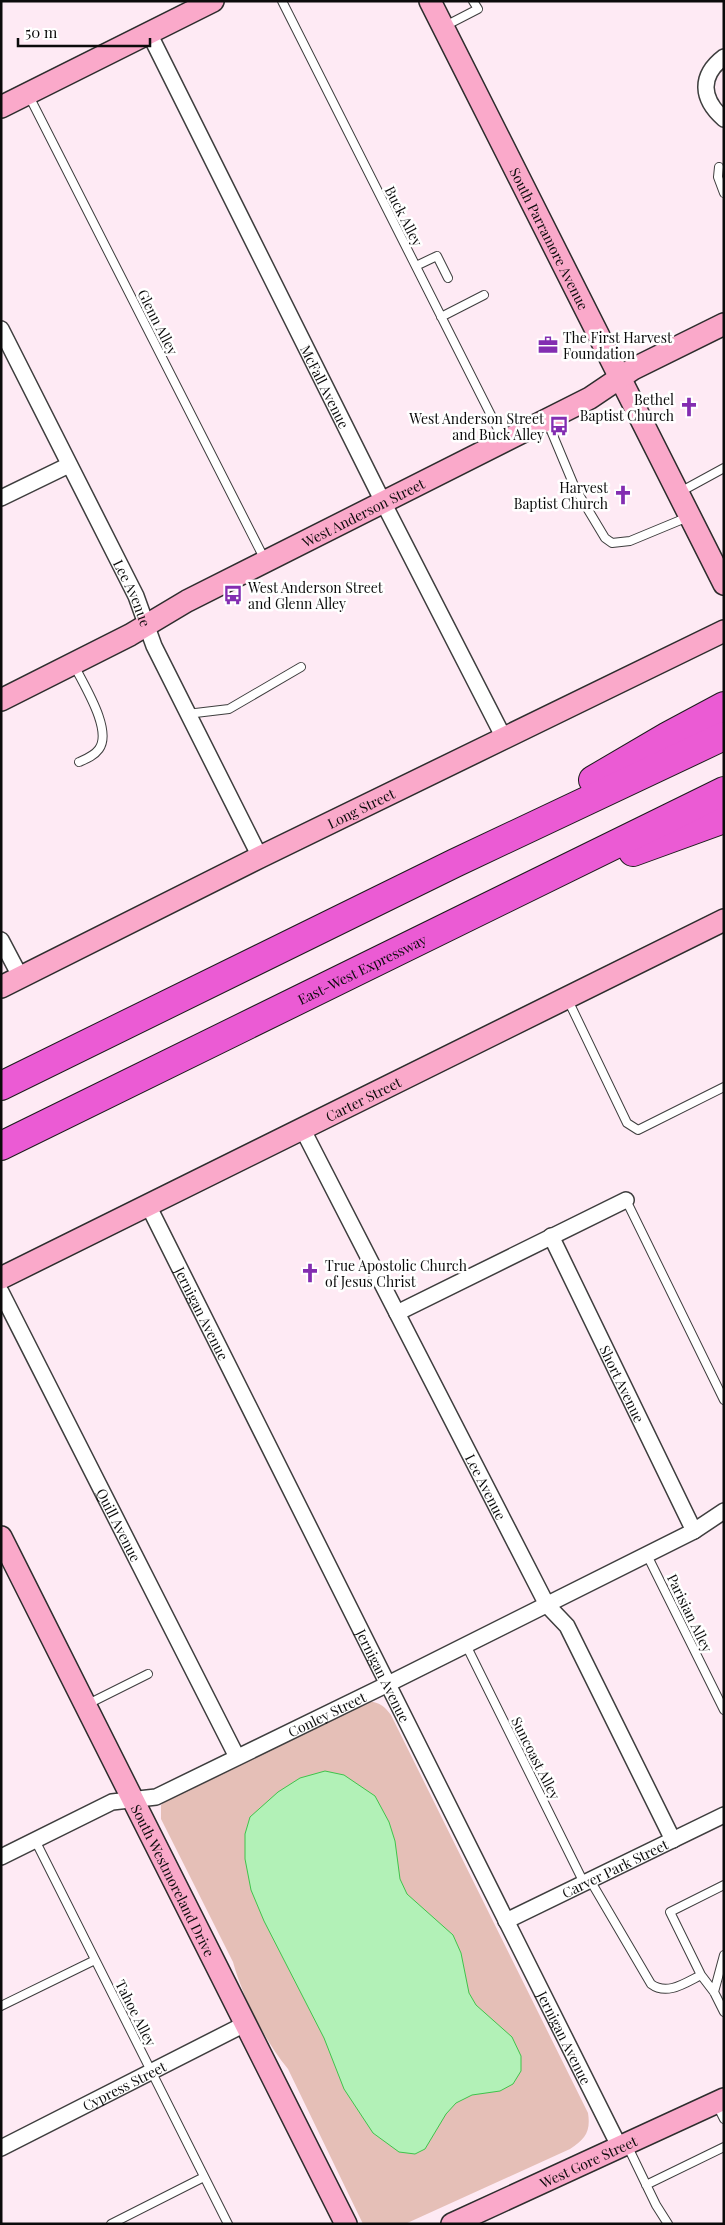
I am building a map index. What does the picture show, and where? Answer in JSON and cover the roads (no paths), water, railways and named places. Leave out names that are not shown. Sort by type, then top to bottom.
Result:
[{"type":"highway","points":[[454,862],[668,736],[724,706]]},
{"type":"highway","points":[[1,1086],[454,862],[724,736]]},
{"type":"highway","name":"East-West Expressway","points":[[1,1146],[724,791]]},
{"type":"highway","points":[[532,884],[724,819]]},
{"type":"street","points":[[1,107],[213,1]]},
{"type":"street","name":"South Parramore Avenue","points":[[430,1],[724,584]]},
{"type":"street","name":"McFall Avenue","points":[[149,33],[383,502],[504,738]]},
{"type":"street","points":[[724,57],[708,75],[706,87],[708,99],[714,110],[724,119]]},
{"type":"street","name":"West Anderson Street","points":[[1,700],[73,664],[187,601],[590,398],[652,358],[724,324]]},
{"type":"street","name":"Lee Avenue","points":[[1,329],[140,604],[154,646],[260,857]]},
{"type":"street","points":[[1,498],[69,464]]},
{"type":"street","name":"Long Street","points":[[1,987],[260,857],[724,631]]},
{"type":"street","name":"Carter Street","points":[[1,1278],[724,920]]},
{"type":"street","points":[[1,940],[21,978]]},
{"type":"street","name":"Lee Avenue","points":[[303,1130],[546,1605],[567,1626],[673,1840]]},
{"type":"street","points":[[397,1313],[626,1200]]},
{"type":"street","name":"Jernigan Avenue","points":[[148,1205],[506,1921],[623,2145]]},
{"type":"street","name":"Short Avenue","points":[[551,1236],[694,1532]]},
{"type":"street","name":"Quill Avenue","points":[[1,1292],[238,1757]]},
{"type":"street","name":"Conley Street","points":[[1,1857],[112,1802],[156,1797],[694,1532],[724,1511]]},
{"type":"street","name":"South Westmoreland Drive","points":[[1,1537],[247,2023],[346,2224]]},
{"type":"street","name":"Carver Park Street","points":[[506,1921],[724,1815]]},
{"type":"street","name":"Cypress Street","points":[[1,2148],[247,2023]]},
{"type":"street","name":"West Gore Street","points":[[452,2224],[623,2145],[721,2107]]},
{"type":"lane","name":"Buck Alley","points":[[282,1],[504,442]]},
{"type":"lane","points":[[443,27],[478,9],[474,1]]},
{"type":"lane","name":"Glenn Alley","points":[[28,94],[266,562]]},
{"type":"lane","points":[[719,166],[718,177],[724,193]]},
{"type":"lane","points":[[416,266],[437,256],[448,278]]},
{"type":"lane","points":[[442,317],[484,295]]},
{"type":"lane","points":[[547,420],[575,488],[605,538],[612,543],[630,541],[690,516]]},
{"type":"lane","points":[[678,493],[724,468]]},
{"type":"lane","points":[[73,664],[99,717],[103,733],[102,744],[98,750],[79,762]]},
{"type":"lane","points":[[187,714],[229,709],[301,667]]},
{"type":"lane","points":[[567,998],[628,1123],[638,1130],[724,1088]]},
{"type":"lane","points":[[626,1200],[724,1400]]},
{"type":"lane","name":"Parisian Alley","points":[[647,1555],[724,1710]]},
{"type":"lane","name":"Suncoast Alley","points":[[466,1645],[587,1881],[651,1984],[656,1988],[669,1990],[701,1975]]},
{"type":"lane","points":[[86,1705],[148,1674]]},
{"type":"lane","name":"Tahoe Alley","points":[[35,1840],[228,2224]]},
{"type":"lane","points":[[724,1885],[670,1912],[701,1975],[714,1992],[724,2012]]},
{"type":"lane","points":[[714,1992],[724,1955]]},
{"type":"lane","points":[[1,2006],[95,1960]]},
{"type":"lane","points":[[623,2145],[668,2224]]},
{"type":"lane","points":[[646,2185],[724,2147]]},
{"type":"lane","points":[[111,2224],[204,2177]]},
{"type":"place","name":"The First Harvest Foundation","points":[[548,345]]},
{"type":"place","name":"Bethel Baptist Church","points":[[689,407]]},
{"type":"place","name":"West Anderson Street and Buck Alley","points":[[559,426]]},
{"type":"place","name":"Harvest Baptist Church","points":[[623,495]]},
{"type":"place","name":"West Anderson Street and Glenn Alley","points":[[233,595]]},
{"type":"place","name":"True Apostolic Church of Jesus Christ","points":[[310,1273]]}]
